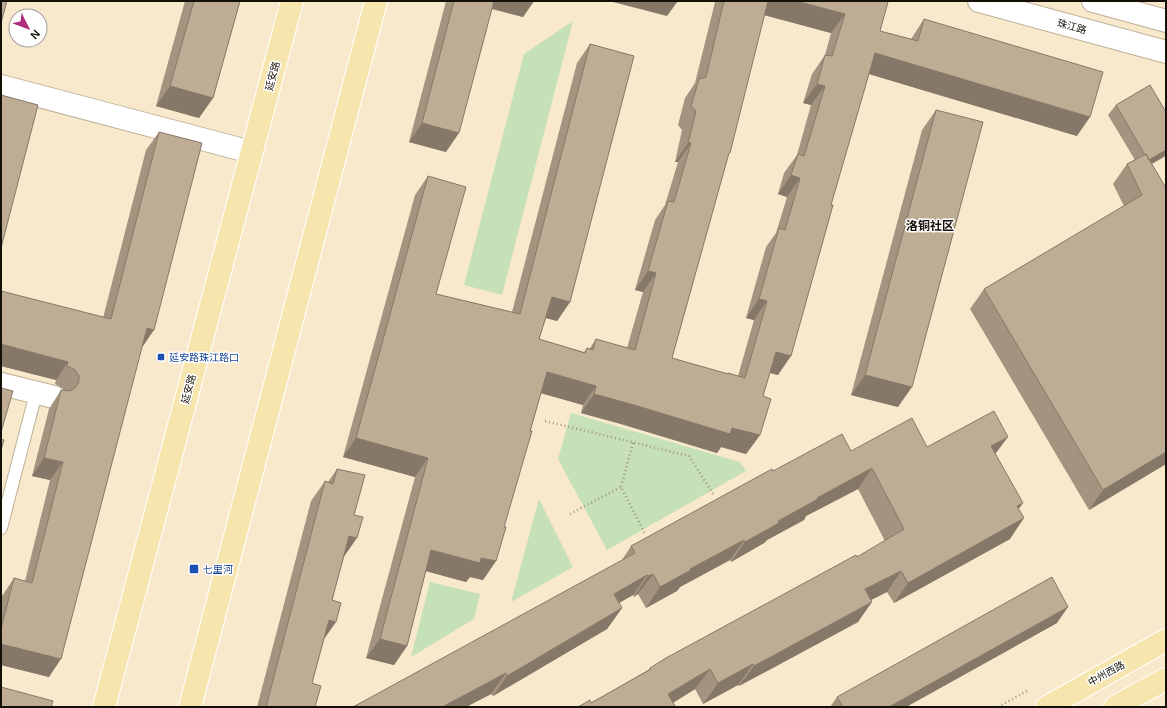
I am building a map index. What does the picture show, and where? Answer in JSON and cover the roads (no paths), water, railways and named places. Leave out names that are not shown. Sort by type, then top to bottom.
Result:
[{"type":"main road","name":"延安路","points":[[104,707],[292,1]]},
{"type":"main road","points":[[190,707],[376,1]]},
{"type":"main road","name":"中州西路","points":[[1047,707],[1166,640]]},
{"type":"main road","points":[[1115,707],[1166,679]]},
{"type":"street","name":"珠江路","points":[[979,1],[1166,52]]},
{"type":"street","points":[[1092,1],[1166,21]]},
{"type":"street","points":[[1,86],[251,152]]},
{"type":"street","points":[[1,384],[45,395]]},
{"type":"lane","points":[[1,528],[45,395]]},
{"type":"place","name":"延安路珠江路口","points":[[161,357]]},
{"type":"place","name":"七里河","points":[[194,569]]},
{"type":"district","name":"洛铜社区","points":[[930,226]]}]
